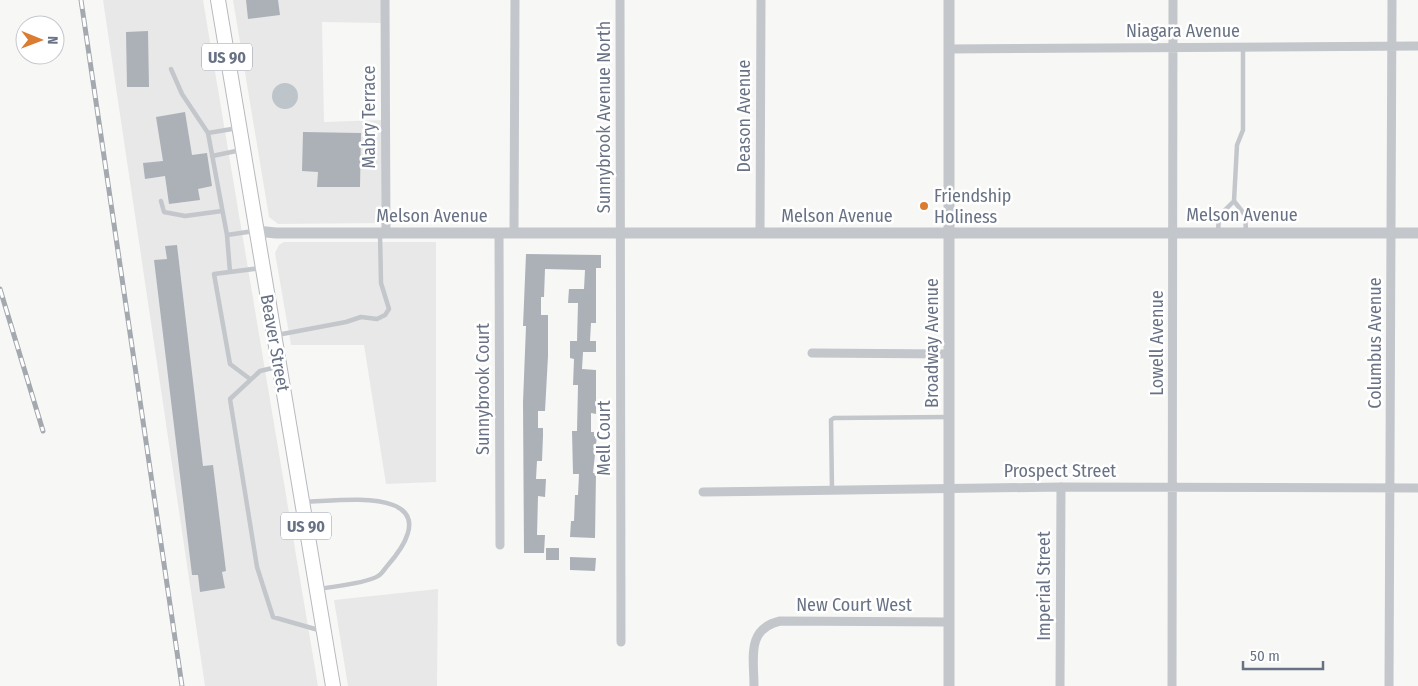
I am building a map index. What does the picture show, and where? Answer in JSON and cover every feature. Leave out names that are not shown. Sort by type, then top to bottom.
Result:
[{"type":"main road","name":"Beaver Street","points":[[218,0],[333,686]]},
{"type":"street","name":"Mabry Terrace","points":[[383,233],[385,0]]},
{"type":"street","points":[[514,233],[515,0]]},
{"type":"street","name":"Sunnybrook Avenue North","points":[[620,0],[620,233]]},
{"type":"street","name":"Deason Avenue","points":[[760,233],[761,0]]},
{"type":"street","name":"Broadway Avenue","points":[[949,0],[949,686]]},
{"type":"street","name":"Lowell Avenue","points":[[1172,686],[1173,0]]},
{"type":"street","name":"Columbus Avenue","points":[[1389,686],[1392,0]]},
{"type":"street","name":"Niagara Avenue","points":[[949,49],[1418,46]]},
{"type":"street","name":"Melson Avenue","points":[[256,231],[276,233],[1418,233]]},
{"type":"street","name":"Sunnybrook Court","points":[[499,233],[500,545]]},
{"type":"street","name":"Mell Court","points":[[620,233],[621,642]]},
{"type":"street","points":[[812,353],[949,354]]},
{"type":"street","name":"Prospect Street","points":[[702,492],[1061,487],[1418,488]]},
{"type":"street","name":"Imperial Street","points":[[1060,686],[1061,487]]},
{"type":"street","name":"New Court West","points":[[754,686],[754,647],[756,637],[761,629],[780,621],[949,622]]},
{"type":"lane","points":[[1244,47],[1243,130],[1237,145],[1234,201],[1245,215],[1246,233]]},
{"type":"lane","points":[[171,69],[182,94],[208,133],[226,235],[230,272]]},
{"type":"lane","points":[[208,133],[239,128]]},
{"type":"lane","points":[[212,156],[242,149]]},
{"type":"lane","points":[[161,201],[164,212],[185,216],[222,211]]},
{"type":"lane","points":[[1218,233],[1219,216],[1234,201]]},
{"type":"lane","points":[[226,235],[256,231]]},
{"type":"lane","points":[[273,336],[346,322],[360,317],[377,319],[385,315],[389,309],[381,283],[383,233]]},
{"type":"lane","points":[[250,379],[230,364],[214,274],[262,268]]},
{"type":"lane","points":[[279,367],[260,371],[230,399],[257,567],[273,617],[324,632]]},
{"type":"lane","points":[[832,490],[831,420],[834,418],[949,417]]},
{"type":"lane","points":[[302,502],[356,500],[393,505],[402,510],[409,521],[408,536],[402,550],[378,577],[316,589]]},
{"type":"shaded area","points":[[103,0],[203,0],[318,686],[205,686]]},
{"type":"shaded area","points":[[233,0],[381,0],[381,23],[322,22],[324,122],[382,120],[381,223],[278,224],[269,217]]},
{"type":"shaded area","points":[[285,83],[294,87],[298,96],[294,105],[285,109],[276,105],[272,96],[276,87]]},
{"type":"shaded area","points":[[284,242],[436,242],[436,482],[386,484],[364,345],[291,345],[275,253],[279,245]]},
{"type":"shaded area","points":[[438,589],[437,686],[348,686],[334,600]]},
{"type":"building","points":[[246,0],[278,0],[280,15],[248,19]]},
{"type":"building","points":[[148,31],[149,87],[127,87],[126,32]]},
{"type":"building","points":[[185,112],[192,155],[207,153],[212,186],[198,189],[200,200],[169,204],[165,176],[145,179],[143,163],[163,161],[156,117]]},
{"type":"building","points":[[303,132],[361,133],[360,187],[317,187],[318,172],[302,171]]},
{"type":"building","points":[[177,245],[203,466],[213,465],[226,571],[222,572],[225,588],[200,592],[198,575],[192,575],[154,260],[167,259],[165,246]]},
{"type":"building","points":[[526,254],[601,255],[601,268],[596,268],[596,323],[591,323],[590,341],[596,341],[596,352],[583,352],[582,369],[596,370],[596,414],[591,413],[591,432],[594,432],[594,436],[597,436],[593,473],[596,473],[595,538],[570,537],[571,521],[574,521],[575,495],[578,495],[579,474],[573,474],[572,431],[577,431],[578,385],[573,385],[574,359],[570,358],[570,341],[577,341],[578,303],[568,303],[569,289],[584,289],[585,270],[545,269],[544,297],[541,297],[541,315],[548,315],[548,356],[545,411],[538,411],[538,428],[543,428],[543,436],[542,461],[537,461],[536,479],[546,479],[545,497],[538,496],[537,535],[545,535],[544,553],[524,553],[523,402],[526,326],[523,326]]},
{"type":"building","points":[[546,548],[559,548],[559,560],[546,560]]},
{"type":"building","points":[[570,557],[596,558],[595,571],[570,570]]},
{"type":"railway","points":[[81,0],[182,686]]},
{"type":"railway","points":[[0,289],[43,431]]},
{"type":"place","name":"Friendship Holiness","points":[[924,206]]}]
